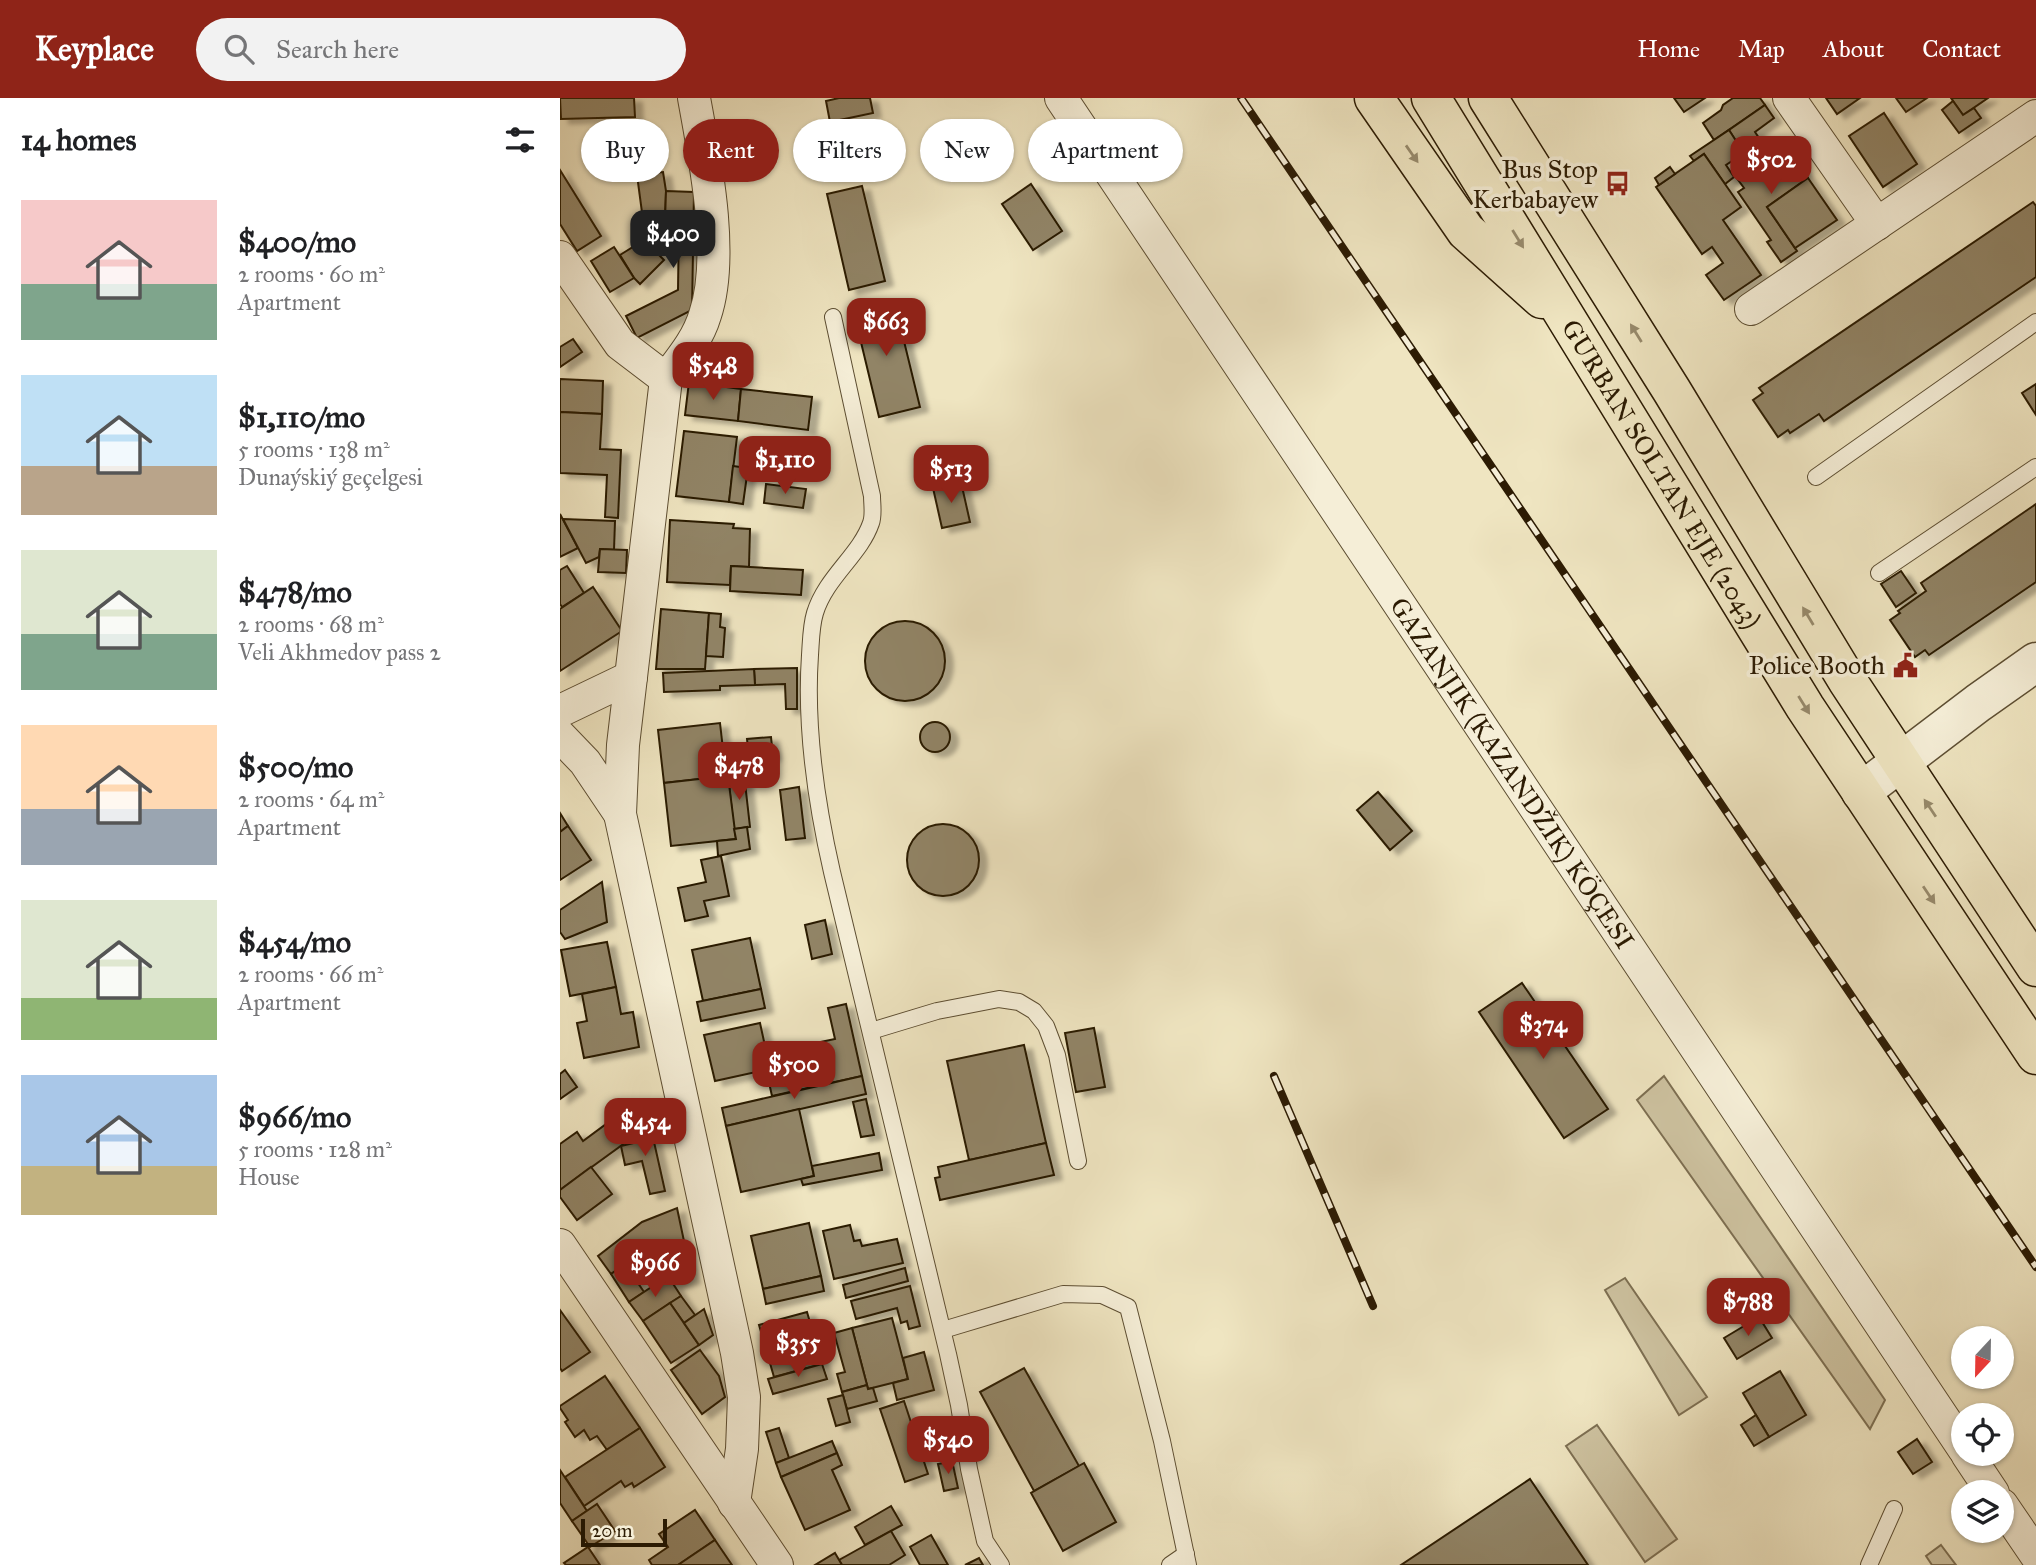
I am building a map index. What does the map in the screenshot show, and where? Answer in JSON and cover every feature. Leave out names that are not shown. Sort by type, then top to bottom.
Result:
[{"type":"highway","points":[[1374,98],[1466,232],[1573,327]]},
{"type":"highway","name":"GURBAN SOLTAN EJE (2043)","points":[[1431,98],[1805,707],[2036,1055]]},
{"type":"highway","name":"GURBAN SOLTAN EJE (2043)","points":[[1488,98],[1672,391],[1847,680],[2036,967]]},
{"type":"street","points":[[694,98],[707,170],[713,248],[711,290],[705,316],[693,342],[666,379],[623,745],[620,814],[737,1353],[744,1397],[742,1449],[734,1503]]},
{"type":"street","name":"GAZANJIK (KAZANDŽIK) KÖÇESI","points":[[1061,98],[1951,1430]]},
{"type":"street","points":[[1789,98],[1877,224]]},
{"type":"street","points":[[1751,309],[2034,122]]},
{"type":"street","points":[[560,257],[620,344],[666,379]]},
{"type":"street","points":[[1861,792],[2036,662]]},
{"type":"street","points":[[560,711],[631,677]]},
{"type":"street","points":[[560,736],[585,762],[620,814]]},
{"type":"street","points":[[560,1245],[777,1565]]},
{"type":"street","points":[[2014,1523],[2036,1555]]},
{"type":"lane","points":[[832,317],[872,496],[872,520],[863,541],[827,587],[815,613],[809,691],[822,829],[943,1330],[959,1405],[968,1469],[985,1541],[1001,1565]]},
{"type":"lane","points":[[1816,477],[2036,322]]},
{"type":"lane","points":[[1879,573],[2036,467]]},
{"type":"lane","points":[[871,1031],[937,1011],[999,999],[1019,1002],[1034,1011],[1046,1026],[1057,1055],[1078,1161]]},
{"type":"lane","points":[[943,1330],[1063,1294],[1102,1295],[1128,1307],[1162,1441],[1187,1560],[1170,1565]]},
{"type":"lane","points":[[1869,1565],[1894,1509]]},
{"type":"shaded area","points":[[1664,1076],[1885,1400],[1870,1429],[1637,1100]]},
{"type":"shaded area","points":[[1625,1278],[1707,1397],[1679,1415],[1605,1290]]},
{"type":"shaded area","points":[[1597,1425],[1677,1539],[1645,1562],[1566,1446]]},
{"type":"shaded area","points":[[1941,1545],[1956,1565],[1932,1565],[1926,1556]]},
{"type":"building","points":[[560,98],[634,98],[635,117],[561,119]]},
{"type":"building","points":[[839,98],[870,98],[873,113],[829,119],[826,101]]},
{"type":"building","points":[[1674,98],[1705,98],[1684,112]]},
{"type":"building","points":[[1733,98],[1760,98],[1765,105],[1714,140],[1703,123]]},
{"type":"building","points":[[1826,98],[1860,98],[1837,114]]},
{"type":"building","points":[[1896,98],[1927,98],[1906,112]]},
{"type":"building","points":[[1951,98],[1988,98],[1963,115]]},
{"type":"building","points":[[1953,101],[1963,115],[1974,108],[1981,118],[1959,133],[1942,110]]},
{"type":"building","points":[[1765,105],[1774,118],[1755,132],[1761,141],[1746,151],[1729,130]]},
{"type":"building","points":[[1884,113],[1917,164],[1883,187],[1849,136]]},
{"type":"building","points":[[1729,130],[1744,153],[1726,165],[1734,177],[1725,184],[1704,154],[1694,161],[1690,156]]},
{"type":"building","points":[[1785,145],[1808,178],[1767,207],[1797,251],[1781,262],[1767,242],[1771,240],[1738,192],[1744,188],[1733,173],[1752,160],[1756,167],[1762,163],[1768,172],[1782,163],[1775,152]]},
{"type":"building","points":[[1704,154],[1741,207],[1723,220],[1761,275],[1724,300],[1706,275],[1723,263],[1712,247],[1702,254],[1656,187]]},
{"type":"building","points":[[1670,167],[1675,174],[1659,185],[1655,178]]},
{"type":"building","points":[[560,170],[601,236],[577,251],[560,224]]},
{"type":"building","points":[[1808,178],[1837,220],[1795,248],[1767,207]]},
{"type":"building","points":[[638,182],[665,182],[665,220],[643,220]]},
{"type":"building","points":[[1031,184],[1062,231],[1033,250],[1002,204]]},
{"type":"building","points":[[862,186],[885,281],[849,290],[827,194]]},
{"type":"building","points":[[666,191],[694,192],[692,310],[637,338],[626,316],[678,290],[679,221],[665,220]]},
{"type":"building","points":[[2033,202],[2036,206],[2036,277],[1824,421],[1819,414],[1790,433],[1788,430],[1778,437],[1753,400],[1763,393],[1759,388]]},
{"type":"building","points":[[644,240],[664,260],[640,284],[620,255]]},
{"type":"building","points":[[614,247],[634,278],[610,292],[591,261]]},
{"type":"building","points":[[894,300],[920,407],[879,417],[853,309]]},
{"type":"building","points":[[573,339],[582,352],[560,367],[560,347]]},
{"type":"building","points":[[560,379],[603,381],[602,414],[560,412]]},
{"type":"building","points":[[689,382],[741,389],[738,421],[685,415]]},
{"type":"building","points":[[2036,384],[2036,415],[2022,393]]},
{"type":"building","points":[[741,389],[812,397],[808,430],[738,421]]},
{"type":"building","points":[[560,412],[602,414],[600,449],[621,450],[618,518],[605,517],[607,475],[560,473]]},
{"type":"building","points":[[684,431],[737,437],[729,502],[676,496]]},
{"type":"building","points":[[733,466],[748,468],[743,504],[729,502]]},
{"type":"building","points":[[961,482],[970,522],[942,528],[933,488]]},
{"type":"building","points":[[766,484],[806,489],[803,508],[764,503]]},
{"type":"building","points":[[2036,504],[2036,582],[1929,655],[1925,650],[1915,657],[1890,620],[1926,591],[1921,583]]},
{"type":"building","points":[[560,514],[578,548],[560,557]]},
{"type":"building","points":[[563,519],[615,521],[614,550],[600,549],[599,557],[586,563]]},
{"type":"building","points":[[670,520],[734,524],[733,528],[750,529],[749,567],[731,566],[730,585],[667,582]]},
{"type":"building","points":[[600,549],[627,550],[626,573],[598,572]]},
{"type":"building","points":[[567,566],[584,593],[562,607],[560,570]]},
{"type":"building","points":[[731,566],[803,570],[801,595],[730,591]]},
{"type":"building","points":[[1901,571],[1916,593],[1896,607],[1881,584]]},
{"type":"building","points":[[593,587],[622,631],[560,671],[560,609]]},
{"type":"building","points":[[661,609],[709,613],[705,669],[656,669]]},
{"type":"building","points":[[709,613],[721,614],[720,627],[725,628],[723,657],[706,656]]},
{"type":"building","points":[[905,621],[920,624],[933,633],[942,646],[945,661],[942,676],[933,689],[920,698],[905,701],[890,698],[877,689],[868,676],[865,661],[868,646],[877,633],[890,624]]},
{"type":"building","points":[[797,668],[797,709],[786,709],[785,684],[755,685],[754,669]]},
{"type":"building","points":[[754,669],[755,685],[720,686],[720,690],[664,692],[663,673]]},
{"type":"building","points":[[935,722],[946,726],[950,737],[946,748],[935,752],[924,748],[920,737],[924,726]]},
{"type":"building","points":[[720,723],[726,776],[664,783],[658,730]]},
{"type":"building","points":[[771,737],[773,756],[749,758],[747,739]]},
{"type":"building","points":[[744,774],[750,827],[734,829],[728,776]]},
{"type":"building","points":[[728,776],[736,839],[671,846],[664,783]]},
{"type":"building","points":[[799,787],[805,838],[786,840],[780,790]]},
{"type":"building","points":[[1378,792],[1412,831],[1390,850],[1357,810]]},
{"type":"building","points":[[560,813],[568,826],[560,832]]},
{"type":"building","points":[[943,824],[963,830],[973,840],[979,860],[973,880],[963,890],[943,896],[923,890],[913,880],[907,860],[913,840],[923,830]]},
{"type":"building","points":[[568,826],[591,860],[560,880],[560,832]]},
{"type":"building","points":[[747,827],[750,849],[718,856],[717,841],[736,839],[734,829]]},
{"type":"building","points":[[721,856],[729,896],[704,901],[708,916],[685,921],[678,888],[706,882],[701,860]]},
{"type":"building","points":[[602,882],[607,922],[565,939],[560,932],[560,910]]},
{"type":"building","points":[[825,920],[832,954],[812,959],[805,925]]},
{"type":"building","points":[[750,938],[761,989],[703,1001],[692,950]]},
{"type":"building","points":[[607,942],[616,987],[570,996],[561,950]]},
{"type":"building","points":[[1522,983],[1608,1109],[1564,1138],[1479,1012]]},
{"type":"building","points":[[616,987],[621,1014],[633,1012],[639,1047],[584,1058],[577,1023],[587,1021],[582,994]]},
{"type":"building","points":[[761,989],[765,1008],[701,1021],[697,1002]]},
{"type":"building","points":[[846,1004],[862,1076],[772,1096],[768,1078],[802,1070],[796,1047],[835,1039],[828,1008]]},
{"type":"building","points":[[760,1023],[770,1069],[715,1081],[704,1035]]},
{"type":"building","points":[[1094,1028],[1105,1087],[1076,1092],[1065,1033]]},
{"type":"building","points":[[1024,1045],[1046,1143],[969,1160],[947,1061]]},
{"type":"building","points":[[565,1070],[577,1087],[560,1099],[560,1074]]},
{"type":"building","points":[[862,1076],[866,1094],[726,1126],[722,1108]]},
{"type":"building","points":[[866,1099],[874,1135],[861,1137],[853,1102]]},
{"type":"building","points":[[799,1109],[814,1176],[741,1192],[726,1126]]},
{"type":"building","points":[[617,1116],[633,1137],[560,1190],[560,1144],[577,1132],[583,1141]]},
{"type":"building","points":[[650,1124],[665,1191],[650,1194],[642,1161],[625,1165],[621,1146],[638,1142],[635,1128]]},
{"type":"building","points":[[1046,1143],[1054,1175],[940,1200],[935,1178],[940,1177],[938,1167]]},
{"type":"building","points":[[879,1153],[882,1170],[803,1185],[801,1179],[814,1176],[812,1166]]},
{"type":"building","points":[[591,1167],[612,1194],[577,1220],[560,1197],[560,1190]]},
{"type":"building","points":[[677,1208],[692,1279],[673,1284],[668,1276],[661,1280],[653,1246],[611,1274],[598,1256],[642,1222]]},
{"type":"building","points":[[809,1223],[821,1276],[763,1289],[751,1236]]},
{"type":"building","points":[[850,1225],[854,1241],[860,1240],[862,1246],[897,1239],[903,1263],[834,1279],[823,1231]]},
{"type":"building","points":[[625,1264],[644,1292],[629,1302],[611,1274]]},
{"type":"building","points":[[905,1268],[908,1281],[846,1298],[843,1285]]},
{"type":"building","points":[[668,1276],[681,1296],[643,1321],[629,1302]]},
{"type":"building","points":[[821,1276],[824,1291],[766,1304],[763,1289]]},
{"type":"building","points":[[910,1286],[920,1326],[909,1329],[907,1321],[901,1323],[897,1308],[856,1319],[851,1301]]},
{"type":"building","points":[[681,1296],[695,1315],[684,1323],[670,1303]]},
{"type":"building","points":[[670,1303],[699,1345],[671,1363],[643,1321]]},
{"type":"building","points":[[704,1309],[713,1335],[699,1345],[684,1323]]},
{"type":"building","points":[[560,1310],[590,1352],[562,1371],[560,1368]]},
{"type":"building","points":[[807,1312],[822,1364],[774,1377],[759,1325]]},
{"type":"building","points":[[1759,1317],[1772,1338],[1737,1359],[1724,1338]]},
{"type":"building","points":[[892,1318],[908,1379],[868,1389],[852,1328]]},
{"type":"building","points":[[852,1328],[867,1385],[842,1392],[837,1374],[845,1372],[834,1333]]},
{"type":"building","points":[[700,1350],[719,1376],[725,1397],[702,1414],[671,1370]]},
{"type":"building","points":[[924,1352],[934,1390],[897,1400],[893,1383],[908,1379],[903,1358]]},
{"type":"building","points":[[822,1364],[827,1379],[773,1394],[768,1379]]},
{"type":"building","points":[[1024,1368],[1079,1466],[1034,1491],[980,1392]]},
{"type":"building","points":[[1780,1371],[1806,1415],[1769,1437],[1743,1393]]},
{"type":"building","points":[[605,1376],[640,1428],[607,1450],[597,1436],[590,1440],[584,1430],[575,1437],[560,1408]]},
{"type":"building","points":[[867,1385],[868,1389],[873,1388],[877,1401],[847,1409],[842,1392]]},
{"type":"building","points":[[843,1395],[850,1422],[836,1426],[828,1399]]},
{"type":"building","points":[[904,1401],[928,1474],[905,1482],[880,1409]]},
{"type":"building","points":[[1756,1415],[1769,1437],[1754,1446],[1741,1425]]},
{"type":"building","points":[[640,1428],[665,1467],[634,1487],[632,1483],[625,1487],[621,1481],[584,1506],[565,1477]]},
{"type":"building","points":[[779,1428],[789,1458],[776,1463],[766,1432]]},
{"type":"building","points":[[1917,1439],[1932,1462],[1913,1474],[1898,1452]]},
{"type":"building","points":[[832,1441],[837,1453],[781,1477],[776,1463]]},
{"type":"building","points":[[837,1453],[842,1465],[832,1470],[850,1510],[805,1530],[781,1477]]},
{"type":"building","points":[[949,1462],[950,1466],[953,1465],[958,1488],[944,1491],[938,1464]]},
{"type":"building","points":[[1084,1463],[1116,1522],[1063,1551],[1031,1493]]},
{"type":"building","points":[[560,1470],[587,1511],[572,1521],[560,1503]]},
{"type":"building","points":[[1530,1479],[1588,1565],[1401,1565]]},
{"type":"building","points":[[597,1504],[615,1531],[590,1547],[572,1521]]},
{"type":"building","points":[[891,1506],[902,1525],[865,1545],[855,1527]]},
{"type":"building","points":[[695,1510],[715,1540],[678,1565],[652,1565],[649,1560],[668,1547],[659,1534]]},
{"type":"building","points":[[891,1531],[905,1555],[889,1565],[842,1565],[839,1560]]},
{"type":"building","points":[[931,1535],[948,1565],[920,1565],[910,1547]]},
{"type":"building","points":[[715,1540],[732,1565],[678,1565]]},
{"type":"building","points":[[588,1547],[600,1565],[564,1563]]},
{"type":"building","points":[[835,1553],[842,1565],[815,1565]]},
{"type":"building","points":[[979,1558],[983,1565],[965,1565]]},
{"type":"railway","points":[[1241,98],[2036,1267]]},
{"type":"railway","points":[[1274,1076],[1373,1306]]},
{"type":"place","name":"Bus Stop Kerbabayew","points":[[1618,184]]},
{"type":"place","name":"Police Booth","points":[[1905,665]]}]
